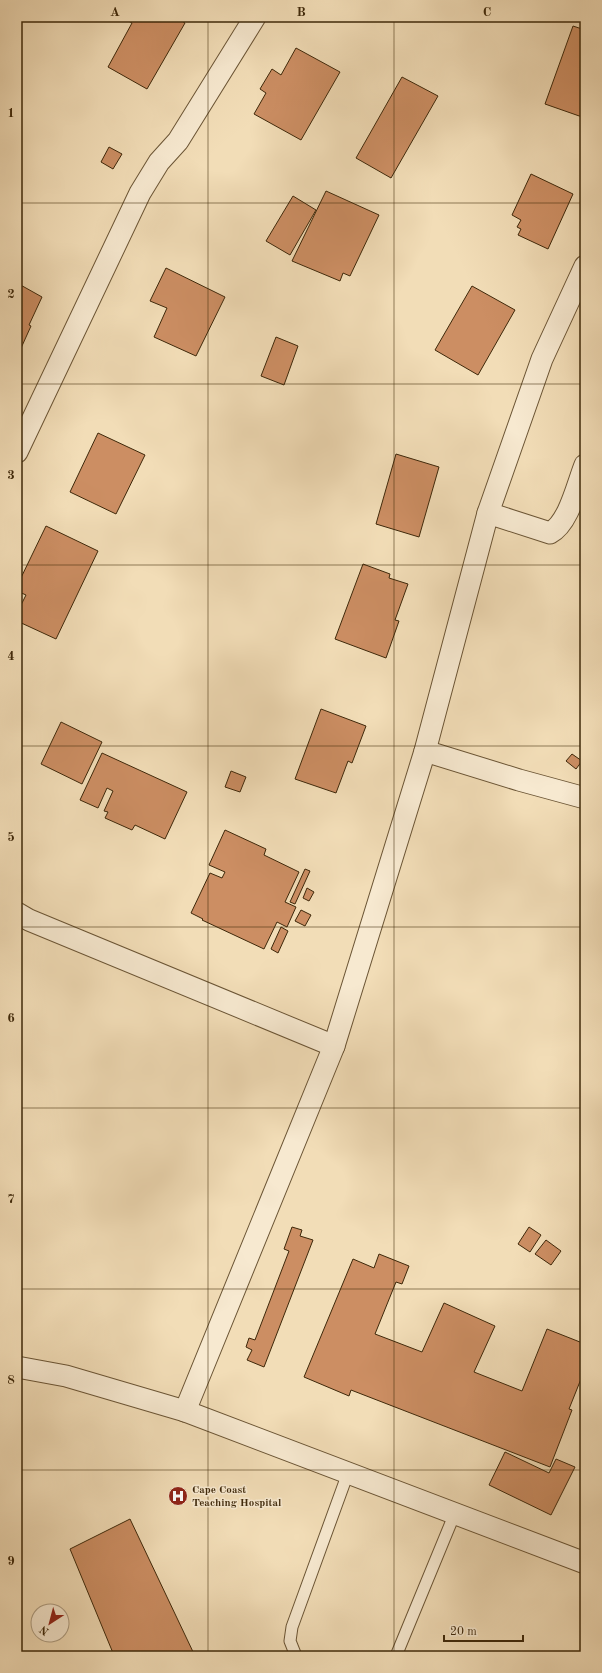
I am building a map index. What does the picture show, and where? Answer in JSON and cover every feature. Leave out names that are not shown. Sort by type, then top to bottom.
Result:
[{"type":"street","points":[[18,447],[140,193],[160,162],[178,141],[255,17]]},
{"type":"street","points":[[185,1411],[334,1046],[425,750],[488,513],[542,359],[585,266]]},
{"type":"street","points":[[488,513],[550,533],[557,529],[564,520],[585,465]]},
{"type":"street","points":[[425,750],[519,780],[585,798]]},
{"type":"street","points":[[17,913],[29,920],[334,1046]]},
{"type":"street","points":[[17,1367],[66,1376],[185,1411],[585,1563]]},
{"type":"lane","points":[[296,1656],[290,1641],[292,1627],[348,1473]]},
{"type":"lane","points":[[396,1656],[455,1513]]},
{"type":"building","points":[[121,17],[175,17],[185,23],[147,89],[108,67],[132,23]]},
{"type":"building","points":[[573,26],[585,30],[585,118],[545,104]]},
{"type":"building","points":[[296,48],[340,72],[301,140],[254,114],[266,93],[260,89],[272,69],[281,75]]},
{"type":"building","points":[[402,77],[438,96],[391,178],[356,158]]},
{"type":"building","points":[[109,147],[122,154],[113,169],[101,162]]},
{"type":"building","points":[[531,174],[573,194],[548,249],[518,235],[521,229],[517,227],[521,220],[512,215]]},
{"type":"building","points":[[326,191],[379,215],[350,276],[343,273],[340,281],[292,261]]},
{"type":"building","points":[[293,196],[316,210],[290,255],[266,241]]},
{"type":"building","points":[[166,268],[225,297],[196,356],[154,337],[167,308],[150,301]]},
{"type":"building","points":[[17,283],[42,297],[29,325],[31,326],[17,357]]},
{"type":"building","points":[[472,286],[515,310],[478,375],[435,350]]},
{"type":"building","points":[[276,337],[298,346],[284,385],[261,376]]},
{"type":"building","points":[[98,433],[145,455],[116,514],[70,492]]},
{"type":"building","points":[[396,454],[439,467],[419,537],[376,524]]},
{"type":"building","points":[[46,526],[98,551],[56,639],[17,621],[17,613],[26,595],[17,591],[17,586]]},
{"type":"building","points":[[363,564],[390,574],[389,578],[408,584],[395,620],[399,621],[386,658],[335,639]]},
{"type":"building","points":[[321,709],[366,726],[352,763],[348,761],[336,793],[295,779]]},
{"type":"building","points":[[61,722],[102,742],[82,784],[41,764]]},
{"type":"building","points":[[102,753],[187,792],[165,839],[135,825],[132,830],[105,818],[108,812],[104,811],[113,791],[107,788],[98,808],[80,800]]},
{"type":"building","points":[[572,754],[582,761],[576,769],[566,761]]},
{"type":"building","points":[[231,771],[246,777],[240,792],[225,787]]},
{"type":"building","points":[[225,830],[266,849],[264,855],[299,872],[285,902],[296,907],[287,927],[277,922],[264,949],[202,920],[203,919],[191,913],[210,873],[222,878],[225,872],[209,865]]},
{"type":"building","points":[[305,869],[310,871],[295,904],[290,902]]},
{"type":"building","points":[[307,888],[314,892],[309,901],[303,898]]},
{"type":"building","points":[[301,910],[311,915],[305,926],[295,921]]},
{"type":"building","points":[[281,927],[288,931],[278,953],[271,949]]},
{"type":"building","points":[[292,1227],[302,1230],[300,1236],[313,1240],[264,1367],[247,1360],[252,1350],[246,1347],[249,1338],[255,1340],[289,1251],[284,1249]]},
{"type":"building","points":[[529,1227],[541,1235],[530,1252],[518,1244]]},
{"type":"building","points":[[546,1240],[561,1251],[551,1265],[535,1254]]},
{"type":"building","points":[[379,1254],[409,1266],[402,1284],[396,1282],[375,1334],[422,1352],[444,1303],[495,1326],[474,1372],[522,1391],[547,1329],[585,1344],[585,1369],[569,1409],[572,1410],[550,1467],[351,1390],[349,1396],[304,1377],[353,1259],[374,1268]]},
{"type":"building","points":[[505,1452],[549,1473],[556,1459],[575,1467],[551,1515],[489,1485]]},
{"type":"building","points":[[130,1519],[195,1656],[107,1656],[113,1653],[70,1549]]},
{"type":"place","name":"Cape Coast Teaching Hospital","points":[[178,1496]]}]
